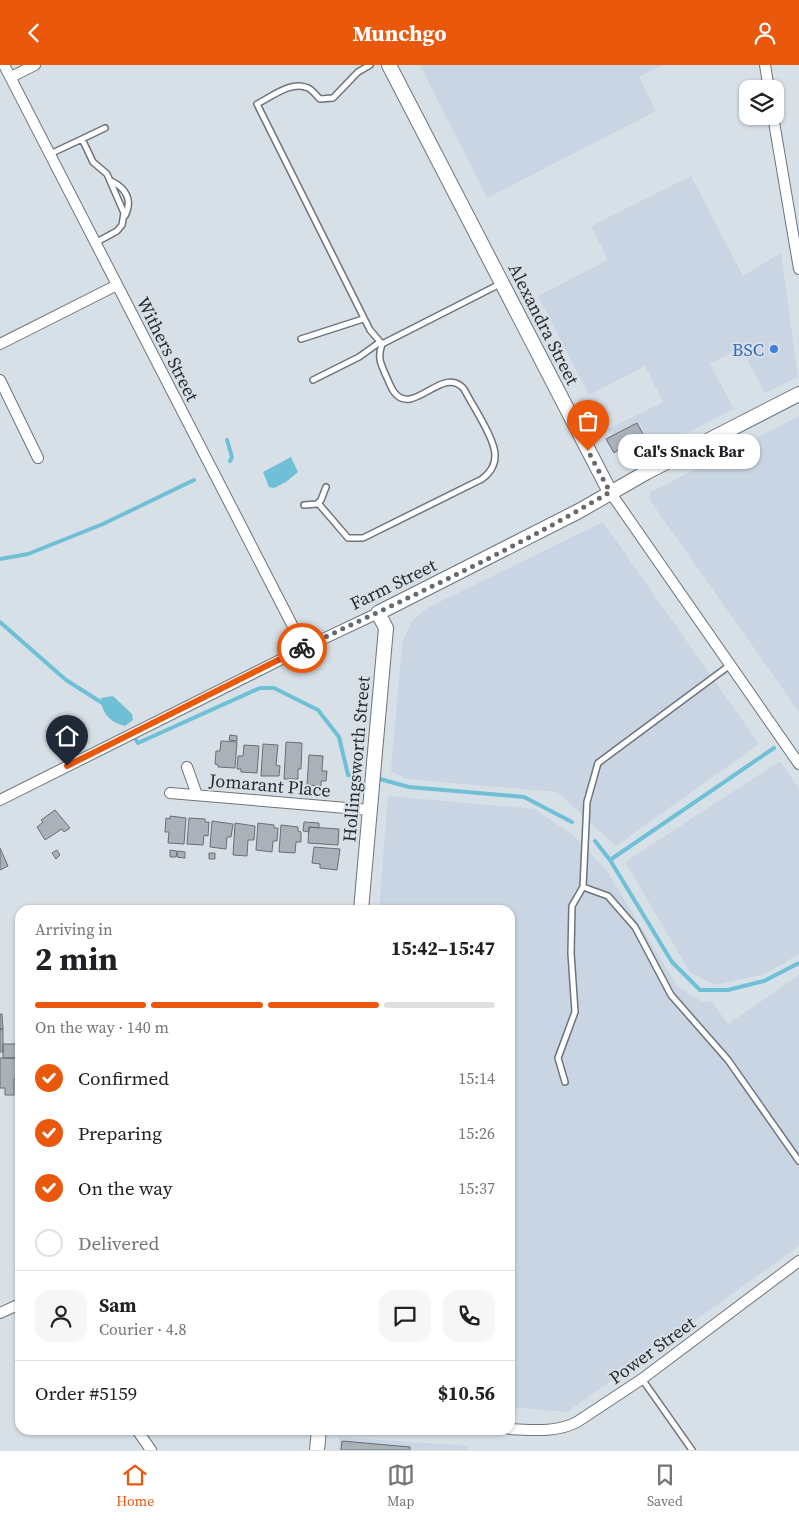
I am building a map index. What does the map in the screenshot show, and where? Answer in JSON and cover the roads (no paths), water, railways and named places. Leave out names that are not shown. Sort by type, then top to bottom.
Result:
[{"type":"street","name":"Withers Street","points":[[4,65],[304,648]]},
{"type":"street","points":[[11,77],[35,65]]},
{"type":"street","name":"Alexandra Street","points":[[389,65],[610,492],[799,764]]},
{"type":"street","points":[[765,65],[768,80]]},
{"type":"street","points":[[775,125],[799,269]]},
{"type":"street","points":[[0,344],[117,285]]},
{"type":"street","points":[[1,384],[38,458]]},
{"type":"street","name":"Farm Street","points":[[0,800],[378,613],[799,395]]},
{"type":"street","name":"Hollingsworth Street","points":[[361,905],[386,628],[378,613]]},
{"type":"street","name":"Jomarant Place","points":[[187,767],[197,795]]},
{"type":"street","name":"Jomarant Place","points":[[170,793],[370,810]]},
{"type":"street","name":"Power Street","points":[[515,1429],[536,1430],[568,1427],[642,1379],[799,1261]]},
{"type":"street","points":[[0,1313],[15,1306]]},
{"type":"street","points":[[141,1435],[152,1450]]},
{"type":"street","points":[[317,1450],[318,1435]]},
{"type":"lane","points":[[318,503],[348,538],[363,538],[482,479],[493,468],[496,457],[494,445],[460,384],[455,382],[444,383],[413,399],[402,399],[394,393],[380,364],[381,343],[363,319],[257,104],[292,87],[300,86],[308,88],[320,99],[333,98],[358,72],[370,65]]},
{"type":"lane","points":[[50,153],[105,128]]},
{"type":"lane","points":[[82,139],[93,162],[107,174],[123,209],[123,219]]},
{"type":"lane","points":[[95,243],[117,231],[129,206],[129,201],[122,188],[110,181]]},
{"type":"lane","points":[[313,380],[359,357],[381,343],[502,283]]},
{"type":"lane","points":[[301,339],[363,319]]},
{"type":"lane","points":[[304,505],[318,503],[326,487]]},
{"type":"lane","points":[[565,1082],[558,1058],[574,1012],[571,953],[572,906],[583,887],[587,802],[598,763],[730,665]]},
{"type":"lane","points":[[583,887],[608,896],[635,927],[670,995],[728,1060],[799,1161]]},
{"type":"lane","points":[[642,1379],[692,1450]]},
{"type":"water","points":[[291,457],[298,472],[286,482],[274,488],[269,487],[263,472]]},
{"type":"water","points":[[113,696],[132,714],[133,720],[125,726],[111,720],[105,713],[101,703],[101,698]]},
{"type":"waterway","points":[[227,440],[232,457],[230,461]]},
{"type":"waterway","points":[[0,559],[28,554],[103,524],[194,480]]},
{"type":"waterway","points":[[0,622],[66,680],[104,704]]},
{"type":"waterway","points":[[136,740],[138,743],[260,688],[274,688],[318,710],[339,737],[348,775],[358,776]]},
{"type":"waterway","points":[[610,860],[774,748]]},
{"type":"waterway","points":[[380,779],[409,787],[524,797],[572,822]]},
{"type":"waterway","points":[[595,841],[610,860],[672,962],[700,990],[728,990],[764,981],[799,963]]},
{"type":"place","name":"BSC","points":[[774,349]]},
{"type":"place","name":"Cal's Snack Bar","points":[[588,451]]}]
